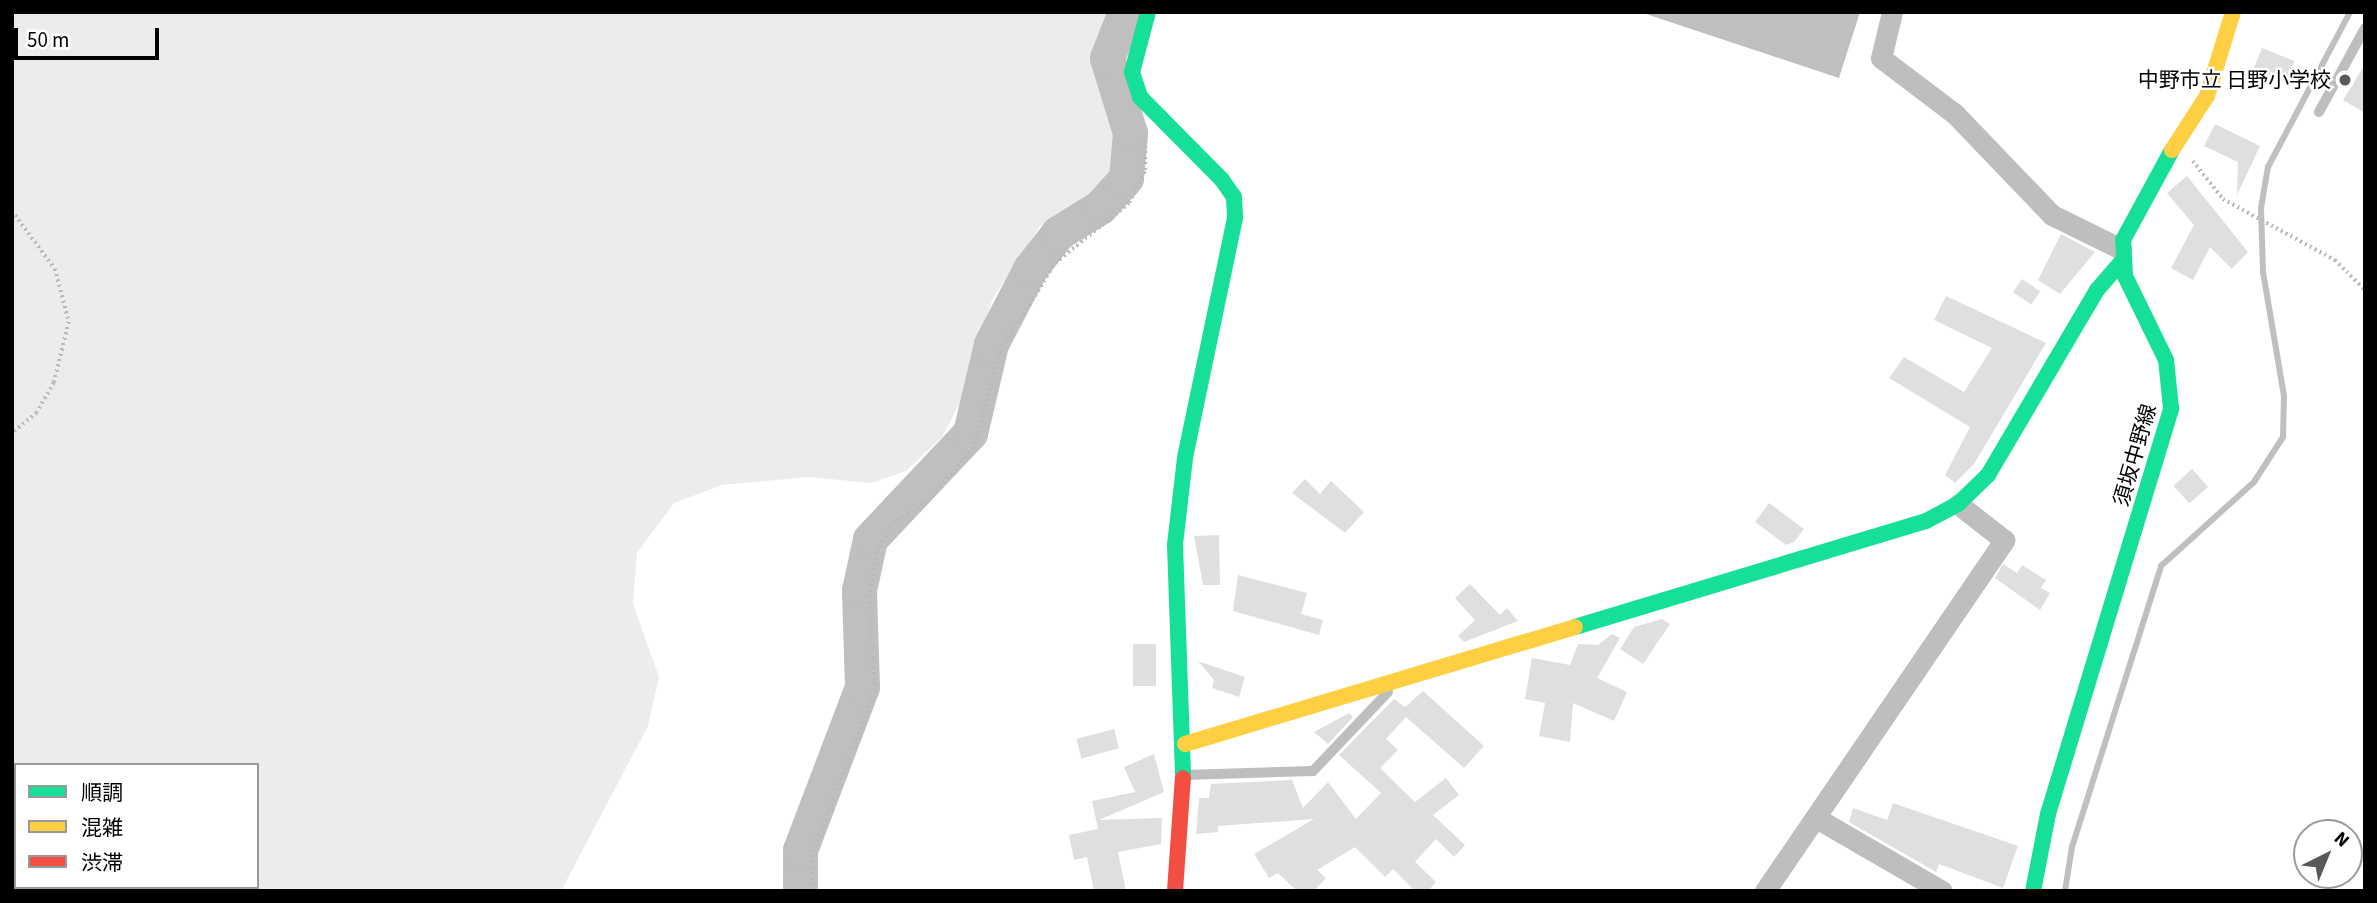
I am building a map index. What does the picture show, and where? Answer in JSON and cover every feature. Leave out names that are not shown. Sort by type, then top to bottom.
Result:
[{"type":"street","points":[[1148,12],[1132,72],[1157,121],[1222,180],[1234,197],[1235,218],[1185,458],[1175,545],[1185,744],[1175,891]]},
{"type":"street","points":[[1892,12],[1881,58],[1955,114],[2052,215],[2121,256]]},
{"type":"street","points":[[1185,744],[1926,521],[1958,504],[1989,475],[2097,290],[2121,256],[2140,199],[2180,144],[2214,81],[2233,12]]},
{"type":"street","name":"須坂中野線","points":[[2033,891],[2048,814],[2171,408],[2166,360],[2131,295],[2121,256]]},
{"type":"street","points":[[1765,891],[1818,819],[2004,540],[1958,504]]},
{"type":"street","points":[[1818,819],[1942,891]]},
{"type":"lane","points":[[2319,112],[2365,28]]},
{"type":"lane","points":[[1184,775],[1314,771],[1400,680]]},
{"type":"path","points":[[811,891],[814,845],[875,691],[870,592],[877,552],[893,523],[929,500],[973,449],[1000,352],[1055,263],[1129,203],[1145,170],[1145,137],[1157,121]]},
{"type":"path","points":[[2180,144],[2223,199],[2335,260],[2365,290]]},
{"type":"path","points":[[12,211],[55,269],[69,322],[54,383],[37,413],[12,433]]},
{"type":"shaded area","points":[[12,12],[1113,12],[1096,54],[1116,136],[1117,171],[1092,196],[1040,226],[992,300],[960,403],[942,437],[906,471],[871,483],[808,477],[722,485],[674,503],[637,553],[633,604],[659,677],[648,726],[561,891],[12,891]]},
{"type":"shaded area","points":[[1640,12],[1860,12],[1839,78]]},
{"type":"building","points":[[2262,48],[2294,61],[2285,83],[2253,70]]},
{"type":"building","points":[[2365,64],[2365,113],[2343,100]]},
{"type":"building","points":[[2215,124],[2260,146],[2237,195],[2238,162],[2204,146]]},
{"type":"building","points":[[2187,176],[2248,252],[2232,269],[2210,247],[2193,280],[2171,268],[2194,225],[2167,193]]},
{"type":"building","points":[[2061,234],[2095,252],[2060,294],[2038,280]]},
{"type":"building","points":[[2022,279],[2040,291],[2031,305],[2013,292]]},
{"type":"building","points":[[1946,296],[2046,343],[1974,464],[1955,483],[1945,475],[1970,427],[1889,378],[1904,357],[1964,392],[1992,348],[1934,320]]},
{"type":"building","points":[[2192,469],[2208,487],[2189,504],[2173,486]]},
{"type":"building","points":[[1305,479],[1320,494],[1331,481],[1364,512],[1345,533],[1292,493]]},
{"type":"building","points":[[1769,503],[1804,529],[1794,542],[1786,545],[1755,522]]},
{"type":"building","points":[[1219,535],[1220,585],[1203,585],[1194,536]]},
{"type":"building","points":[[2003,564],[2017,573],[2022,565],[2046,580],[2041,588],[2050,593],[2040,610],[1995,578]]},
{"type":"building","points":[[1238,575],[1307,593],[1301,614],[1323,620],[1319,635],[1233,611]]},
{"type":"building","points":[[1470,584],[1500,615],[1507,608],[1518,621],[1464,642],[1458,636],[1475,620],[1455,598]]},
{"type":"building","points":[[1662,619],[1670,624],[1643,664],[1620,649],[1634,627]]},
{"type":"building","points":[[1612,634],[1620,638],[1597,678],[1627,692],[1614,721],[1573,703],[1570,742],[1539,736],[1545,703],[1525,699],[1532,658],[1570,665],[1578,644],[1598,645]]},
{"type":"building","points":[[1133,644],[1156,644],[1156,686],[1133,686]]},
{"type":"building","points":[[1198,661],[1245,677],[1239,697],[1212,688],[1214,680]]},
{"type":"building","points":[[1423,691],[1484,746],[1464,768],[1406,717],[1386,739],[1398,750],[1380,768],[1415,802],[1446,778],[1459,795],[1433,815],[1465,845],[1454,857],[1436,839],[1415,862],[1436,882],[1428,891],[1415,891],[1393,869],[1385,877],[1355,847],[1317,870],[1326,878],[1314,891],[1297,891],[1278,873],[1269,878],[1254,854],[1314,819],[1218,826],[1218,832],[1196,834],[1199,798],[1209,798],[1211,784],[1292,780],[1303,808],[1328,782],[1356,819],[1381,793],[1339,755],[1394,699],[1405,707]]},
{"type":"building","points":[[1349,713],[1353,717],[1328,744],[1314,732]]},
{"type":"building","points":[[1114,729],[1119,748],[1082,758],[1076,739]]},
{"type":"building","points":[[1154,754],[1164,792],[1099,820],[1162,818],[1161,844],[1118,852],[1126,891],[1094,891],[1087,857],[1074,860],[1069,835],[1098,829],[1092,801],[1135,792],[1124,767]]},
{"type":"building","points":[[1893,803],[2018,846],[2003,888],[1939,864],[1936,872],[1849,822],[1853,808],[1887,820]]},
{"type":"waterway","points":[[800,891],[800,850],[862,687],[859,590],[870,539],[970,433],[991,344],[1030,269],[1058,233],[1100,207],[1126,178],[1130,133],[1107,58],[1125,12]]},
{"type":"waterway","points":[[2065,891],[2072,847],[2161,566],[2254,482],[2283,437],[2284,396],[2263,272],[2261,208],[2268,167],[2350,12]]},
{"type":"traffic: fast","points":[[1148,12],[1132,72],[1140,97],[1222,180],[1234,197],[1235,218],[1185,458],[1175,545],[1183,778]]},
{"type":"traffic: fast","points":[[2033,891],[2048,814],[2171,408],[2166,360],[2125,276],[2123,240],[2172,150]]},
{"type":"traffic: fast","points":[[1575,627],[1926,521],[1958,504],[1988,475],[2097,290],[2121,262]]},
{"type":"traffic: slow","points":[[2172,150],[2207,96],[2233,12]]},
{"type":"traffic: slow","points":[[1185,744],[1575,627]]},
{"type":"traffic: jam","points":[[1175,891],[1183,778]]},
{"type":"place","name":"中野市立 日野小学校","points":[[2345,80]]}]
